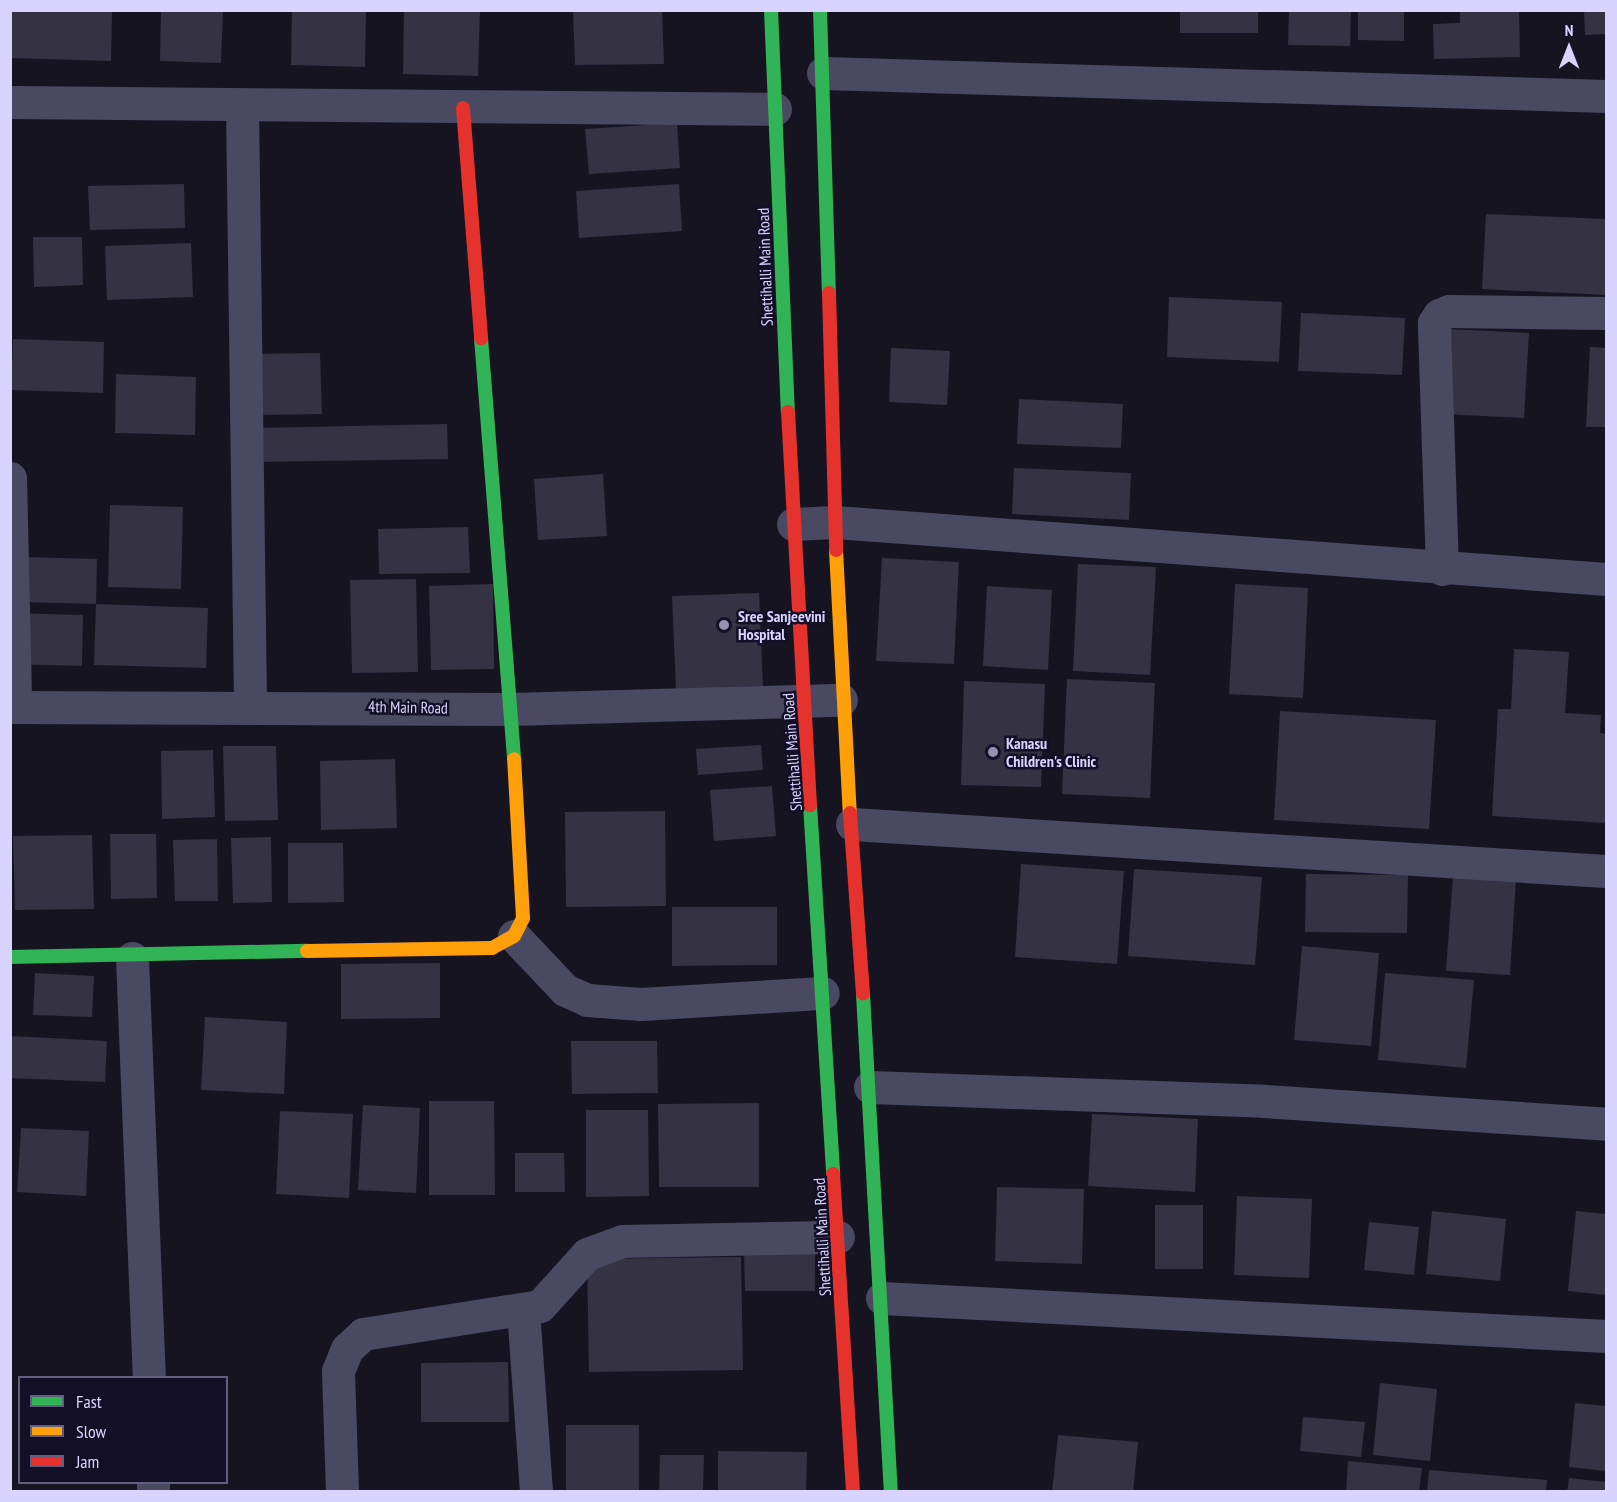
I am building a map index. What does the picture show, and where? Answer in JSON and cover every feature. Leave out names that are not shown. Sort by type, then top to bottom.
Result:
[{"type":"main road","name":"Shettihalli Main Road","points":[[771,10],[793,524],[854,1491]]},
{"type":"main road","points":[[820,10],[842,700],[870,1087],[891,1491]]},
{"type":"main road","points":[[10,957],[132,958],[492,948],[514,936],[523,918],[511,709],[463,108]]},
{"type":"street","points":[[823,73],[1606,96]]},
{"type":"street","points":[[10,102],[242,106],[775,109]]},
{"type":"street","points":[[242,106],[250,705]]},
{"type":"street","points":[[1442,569],[1434,323],[1439,315],[1449,310],[1606,313]]},
{"type":"street","points":[[11,495],[13,707]]},
{"type":"street","points":[[793,524],[835,522],[1442,569],[1606,579]]},
{"type":"street","name":"4th Main Road","points":[[13,707],[250,705],[511,709],[842,700]]},
{"type":"street","points":[[852,824],[1606,871]]},
{"type":"street","points":[[514,936],[565,990],[587,1000],[641,1004],[823,993]]},
{"type":"street","points":[[132,958],[149,1376]]},
{"type":"street","points":[[870,1087],[1263,1101],[1606,1124]]},
{"type":"street","points":[[342,1491],[338,1371],[346,1349],[363,1334],[386,1327],[540,1306],[559,1291],[587,1254],[622,1241],[838,1237]]},
{"type":"street","points":[[882,1298],[1606,1336]]},
{"type":"street","points":[[523,1310],[536,1491]]},
{"type":"building","points":[[10,10],[112,10],[111,61],[10,58]]},
{"type":"building","points":[[161,10],[223,10],[221,63],[160,61]]},
{"type":"building","points":[[292,10],[366,10],[365,67],[291,65]]},
{"type":"building","points":[[404,10],[480,10],[478,76],[403,74]]},
{"type":"building","points":[[662,10],[664,64],[575,65],[573,11]]},
{"type":"building","points":[[1180,10],[1258,10],[1258,33],[1180,33]]},
{"type":"building","points":[[1289,10],[1351,10],[1350,46],[1288,45]]},
{"type":"building","points":[[1358,10],[1404,10],[1404,41],[1358,40]]},
{"type":"building","points":[[1460,10],[1519,10],[1520,57],[1434,59],[1433,24],[1460,23]]},
{"type":"building","points":[[1584,10],[1606,10],[1606,34],[1585,35]]},
{"type":"building","points":[[677,123],[680,168],[589,174],[585,129]]},
{"type":"building","points":[[184,184],[185,228],[90,230],[88,186]]},
{"type":"building","points":[[679,184],[682,231],[579,238],[576,191]]},
{"type":"building","points":[[1486,214],[1606,219],[1606,295],[1482,289]]},
{"type":"building","points":[[33,237],[82,237],[83,285],[34,287]]},
{"type":"building","points":[[191,243],[193,297],[107,300],[105,246]]},
{"type":"building","points":[[1169,297],[1282,302],[1279,362],[1167,357]]},
{"type":"building","points":[[1301,313],[1405,318],[1402,375],[1298,371]]},
{"type":"building","points":[[1447,329],[1529,333],[1524,418],[1442,414]]},
{"type":"building","points":[[13,339],[104,342],[103,393],[11,390]]},
{"type":"building","points":[[1590,347],[1606,348],[1606,427],[1586,427]]},
{"type":"building","points":[[891,348],[950,351],[947,405],[889,402]]},
{"type":"building","points":[[320,353],[322,414],[254,415],[253,354]]},
{"type":"building","points":[[116,374],[196,377],[195,435],[115,433]]},
{"type":"building","points":[[1019,399],[1123,404],[1121,448],[1017,444]]},
{"type":"building","points":[[447,424],[448,459],[256,462],[256,428]]},
{"type":"building","points":[[1014,468],[1131,473],[1129,520],[1012,514]]},
{"type":"building","points":[[603,474],[607,536],[538,540],[534,479]]},
{"type":"building","points":[[110,505],[183,507],[181,589],[108,587]]},
{"type":"building","points":[[468,527],[470,573],[379,574],[378,529]]},
{"type":"building","points":[[23,557],[97,559],[96,604],[22,602]]},
{"type":"building","points":[[882,558],[959,562],[954,664],[876,661]]},
{"type":"building","points":[[1078,564],[1156,567],[1150,675],[1073,671]]},
{"type":"building","points":[[416,579],[418,672],[352,673],[350,580]]},
{"type":"building","points":[[493,584],[494,669],[431,670],[429,586]]},
{"type":"building","points":[[1235,584],[1308,588],[1303,698],[1229,694]]},
{"type":"building","points":[[987,586],[1052,590],[1048,670],[983,666]]},
{"type":"building","points":[[759,593],[763,686],[676,690],[672,596]]},
{"type":"building","points":[[96,604],[208,608],[206,668],[94,665]]},
{"type":"building","points":[[11,613],[83,615],[82,666],[10,664]]},
{"type":"building","points":[[1514,649],[1569,652],[1565,713],[1601,715],[1600,733],[1606,734],[1606,823],[1492,816],[1498,709],[1511,709]]},
{"type":"building","points":[[1067,679],[1155,683],[1150,798],[1062,794]]},
{"type":"building","points":[[964,681],[1045,684],[1041,787],[961,785]]},
{"type":"building","points":[[1280,711],[1436,720],[1429,829],[1274,820]]},
{"type":"building","points":[[761,745],[763,770],[698,775],[696,749]]},
{"type":"building","points":[[223,746],[276,746],[278,820],[225,821]]},
{"type":"building","points":[[213,750],[215,817],[162,819],[161,751]]},
{"type":"building","points":[[395,759],[397,828],[321,830],[320,761]]},
{"type":"building","points":[[772,786],[776,836],[714,841],[710,790]]},
{"type":"building","points":[[665,811],[666,906],[566,907],[565,812]]},
{"type":"building","points":[[110,834],[156,834],[157,898],[111,899]]},
{"type":"building","points":[[92,835],[94,909],[15,910],[13,836]]},
{"type":"building","points":[[271,837],[272,902],[233,903],[231,838]]},
{"type":"building","points":[[217,839],[218,901],[175,901],[173,840]]},
{"type":"building","points":[[288,843],[343,843],[344,902],[288,903]]},
{"type":"building","points":[[1021,864],[1124,871],[1117,964],[1015,957]]},
{"type":"building","points":[[1134,869],[1262,877],[1255,965],[1128,956]]},
{"type":"building","points":[[1306,874],[1408,875],[1407,933],[1305,932]]},
{"type":"building","points":[[1453,875],[1516,879],[1510,975],[1446,971]]},
{"type":"building","points":[[672,907],[777,907],[777,965],[672,966]]},
{"type":"building","points":[[1302,946],[1379,953],[1371,1046],[1294,1040]]},
{"type":"building","points":[[440,963],[440,1018],[341,1019],[341,964]]},
{"type":"building","points":[[35,973],[94,976],[92,1017],[33,1015]]},
{"type":"building","points":[[1385,973],[1474,980],[1466,1068],[1378,1060]]},
{"type":"building","points":[[205,1017],[287,1022],[284,1094],[201,1090]]},
{"type":"building","points":[[10,1036],[107,1041],[105,1082],[10,1078]]},
{"type":"building","points":[[571,1041],[657,1041],[658,1093],[572,1094]]},
{"type":"building","points":[[429,1101],[494,1101],[495,1195],[429,1195]]},
{"type":"building","points":[[759,1103],[759,1187],[659,1187],[658,1104]]},
{"type":"building","points":[[363,1105],[420,1108],[416,1193],[358,1190]]},
{"type":"building","points":[[586,1110],[648,1110],[649,1196],[586,1197]]},
{"type":"building","points":[[280,1111],[353,1114],[349,1198],[276,1194]]},
{"type":"building","points":[[1092,1114],[1198,1119],[1195,1192],[1088,1186]]},
{"type":"building","points":[[21,1128],[89,1131],[86,1196],[17,1192]]},
{"type":"building","points":[[515,1153],[564,1153],[565,1192],[515,1192]]},
{"type":"building","points":[[997,1187],[1084,1189],[1082,1264],[995,1261]]},
{"type":"building","points":[[1237,1196],[1312,1199],[1309,1278],[1234,1275]]},
{"type":"building","points":[[1155,1205],[1203,1205],[1203,1269],[1155,1269]]},
{"type":"building","points":[[1432,1211],[1506,1219],[1500,1281],[1426,1274]]},
{"type":"building","points":[[1576,1211],[1606,1214],[1606,1295],[1568,1291]]},
{"type":"building","points":[[1369,1222],[1419,1227],[1414,1275],[1364,1270]]},
{"type":"building","points":[[815,1248],[815,1291],[745,1291],[744,1250]]},
{"type":"building","points":[[741,1257],[743,1370],[589,1372],[587,1259]]},
{"type":"building","points":[[508,1362],[509,1422],[421,1422],[421,1363]]},
{"type":"building","points":[[1380,1383],[1437,1389],[1430,1461],[1373,1455]]},
{"type":"building","points":[[1575,1403],[1606,1406],[1606,1471],[1569,1467]]},
{"type":"building","points":[[1303,1417],[1365,1422],[1361,1457],[1300,1451]]},
{"type":"building","points":[[566,1425],[639,1425],[639,1492],[566,1492]]},
{"type":"building","points":[[1058,1435],[1138,1442],[1133,1492],[1052,1492]]},
{"type":"building","points":[[718,1451],[807,1452],[806,1492],[718,1492]]},
{"type":"building","points":[[660,1455],[704,1455],[703,1492],[659,1492]]},
{"type":"building","points":[[1348,1461],[1422,1468],[1419,1492],[1346,1492]]},
{"type":"building","points":[[1429,1470],[1547,1480],[1546,1492],[1427,1492]]},
{"type":"building","points":[[1569,1478],[1606,1482],[1606,1492],[1567,1492]]},
{"type":"traffic: fast","points":[[771,10],[788,412]]},
{"type":"traffic: fast","points":[[820,10],[829,293]]},
{"type":"traffic: fast","points":[[481,338],[514,759]]},
{"type":"traffic: fast","points":[[810,805],[833,1174]]},
{"type":"traffic: fast","points":[[10,957],[307,951]]},
{"type":"traffic: fast","points":[[863,994],[891,1492]]},
{"type":"traffic: slow","points":[[836,550],[850,813]]},
{"type":"traffic: slow","points":[[307,951],[492,948],[514,936],[523,918],[514,759]]},
{"type":"traffic: jam","points":[[463,108],[481,338]]},
{"type":"traffic: jam","points":[[829,293],[836,550]]},
{"type":"traffic: jam","points":[[788,412],[810,805]]},
{"type":"traffic: jam","points":[[850,813],[863,994]]},
{"type":"traffic: jam","points":[[833,1174],[853,1492]]},
{"type":"place","name":"Sree Sanjeevini Hospital","points":[[724,625]]},
{"type":"place","name":"Kanasu Children's Clinic","points":[[993,752]]}]
